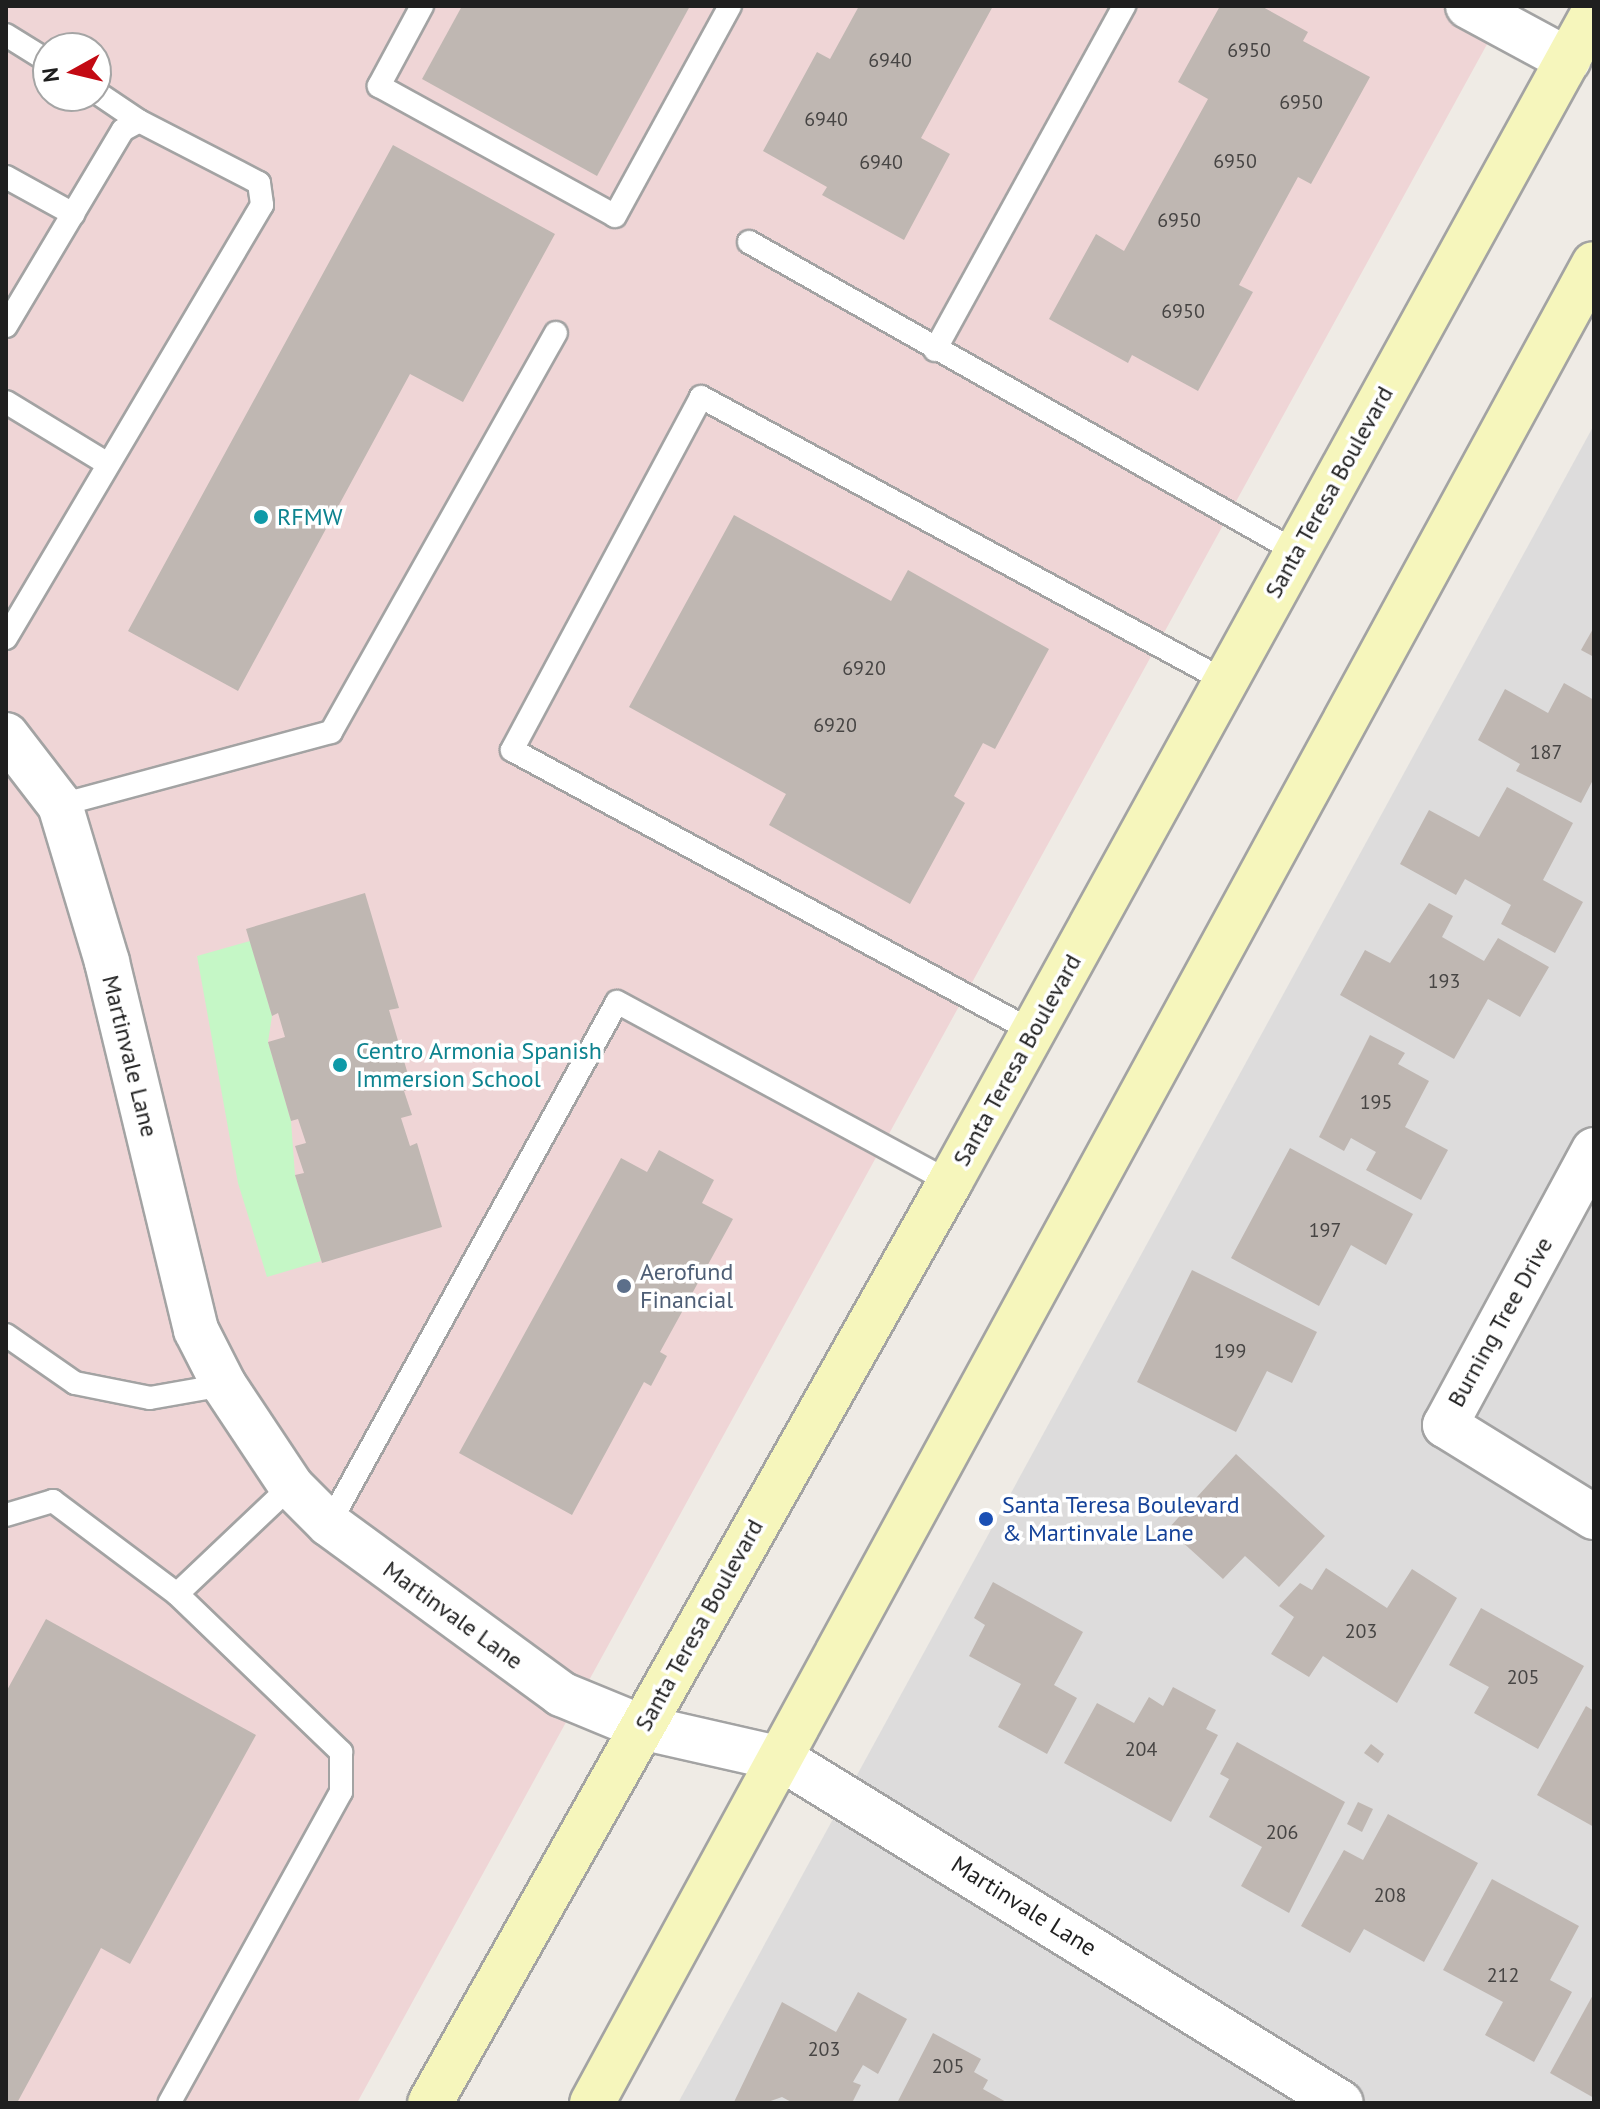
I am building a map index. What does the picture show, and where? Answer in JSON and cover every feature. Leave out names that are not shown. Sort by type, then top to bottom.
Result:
[{"type":"main road","name":"Santa Teresa Boulevard","points":[[430,2103],[950,1182],[1594,12]]},
{"type":"main road","points":[[592,2103],[1594,264]]},
{"type":"street","points":[[1468,6],[1568,60]]},
{"type":"street","name":"Martinvale Lane","points":[[6,735],[60,805],[107,962],[196,1330],[224,1385],[291,1486],[329,1524],[561,1694],[641,1727],[782,1759],[1341,2103]]},
{"type":"street","name":"Burning Tree Drive","points":[[1594,1150],[1445,1425],[1594,1517]]},
{"type":"lane","points":[[422,6],[379,86],[615,216],[730,6]]},
{"type":"lane","points":[[935,350],[1124,6]]},
{"type":"lane","points":[[6,35],[32,51]]},
{"type":"lane","points":[[6,638],[262,205],[259,183],[139,121],[112,103]]},
{"type":"lane","points":[[6,326],[123,130],[139,121]]},
{"type":"lane","points":[[6,177],[73,214]]},
{"type":"lane","points":[[749,242],[1295,551]]},
{"type":"lane","points":[[60,805],[331,732],[556,333]]},
{"type":"lane","points":[[1032,1031],[512,750],[701,397],[1227,682]]},
{"type":"lane","points":[[6,402],[108,464]]},
{"type":"lane","points":[[329,1524],[617,1002],[950,1182]]},
{"type":"lane","points":[[6,1335],[75,1383],[150,1398],[224,1385]]},
{"type":"lane","points":[[177,1594],[291,1486]]},
{"type":"lane","points":[[6,1515],[53,1501],[177,1594],[341,1752],[341,1792],[169,2103]]},
{"type":"shaded area","points":[[6,6],[1508,6],[357,2103],[6,2103]]},
{"type":"shaded area","points":[[1594,425],[1594,2103],[678,2103]]},
{"type":"green space","points":[[250,941],[272,1016],[268,1042],[291,1121],[295,1175],[321,1261],[267,1277],[238,1183],[197,956]]},
{"type":"building","points":[[462,6],[690,6],[597,176],[422,79]]},
{"type":"building","points":[[859,6],[993,6],[921,138],[950,154],[904,240],[822,195],[827,187],[763,151],[817,52],[830,59]]},
{"type":"building","points":[[1220,6],[1261,6],[1308,32],[1303,41],[1370,77],[1311,184],[1298,177],[1239,285],[1253,292],[1198,391],[1132,355],[1128,363],[1049,319],[1096,234],[1124,251],[1208,99],[1178,82]]},
{"type":"building","name":"RFMW","points":[[393,145],[555,234],[463,402],[410,374],[238,691],[128,631]]},
{"type":"building","points":[[734,515],[891,601],[908,570],[1049,649],[995,749],[983,743],[954,796],[965,803],[910,904],[769,825],[786,794],[629,707]]},
{"type":"building","points":[[1594,627],[1594,657],[1581,650]]},
{"type":"building","points":[[1564,683],[1594,700],[1594,778],[1581,803],[1516,771],[1520,764],[1478,740],[1505,689],[1548,713]]},
{"type":"building","points":[[1507,787],[1573,823],[1543,880],[1583,902],[1555,953],[1501,924],[1511,905],[1465,879],[1456,895],[1400,864],[1429,810],[1479,837]]},
{"type":"building","name":"Centro Armonia Spanish Immersion School","points":[[365,893],[399,1008],[389,1010],[412,1088],[404,1091],[412,1115],[401,1118],[410,1146],[417,1143],[442,1227],[322,1263],[295,1175],[304,1173],[295,1146],[306,1143],[298,1119],[291,1121],[268,1042],[285,1037],[278,1013],[272,1016],[246,929]]},
{"type":"building","points":[[1429,903],[1453,916],[1442,937],[1484,961],[1498,938],[1549,967],[1520,1017],[1488,999],[1454,1059],[1340,995],[1365,950],[1390,963]]},
{"type":"building","points":[[1370,1035],[1405,1053],[1398,1064],[1429,1081],[1405,1127],[1448,1150],[1421,1200],[1366,1170],[1376,1152],[1351,1138],[1344,1151],[1319,1137]]},
{"type":"building","points":[[1290,1148],[1413,1214],[1386,1265],[1351,1245],[1319,1306],[1231,1258]]},
{"type":"building","name":"Aerofund Financial","points":[[659,1150],[714,1180],[702,1203],[733,1219],[660,1352],[667,1356],[651,1386],[644,1382],[572,1515],[459,1453],[621,1158],[647,1172]]},
{"type":"building","points":[[1192,1270],[1317,1332],[1292,1383],[1267,1371],[1236,1432],[1137,1382]]},
{"type":"building","points":[[1236,1454],[1325,1536],[1279,1587],[1245,1556],[1223,1579],[1168,1529]]},
{"type":"building","points":[[1326,1568],[1387,1608],[1412,1569],[1457,1598],[1397,1703],[1323,1656],[1309,1677],[1271,1654],[1294,1617],[1279,1606],[1300,1583],[1312,1590]]},
{"type":"building","points":[[993,1582],[1083,1632],[1054,1685],[1077,1698],[1047,1754],[998,1727],[1021,1684],[969,1656],[985,1625],[974,1618]]},
{"type":"building","points":[[1481,1608],[1584,1666],[1538,1749],[1474,1713],[1489,1687],[1449,1665]]},
{"type":"building","points":[[46,1619],[256,1735],[130,1964],[101,1948],[17,2103],[6,2103],[6,1692]]},
{"type":"building","points":[[1173,1687],[1216,1710],[1206,1729],[1218,1735],[1171,1822],[1064,1763],[1097,1703],[1134,1723],[1149,1697],[1163,1706]]},
{"type":"building","points":[[1586,1706],[1594,1711],[1594,1827],[1537,1795]]},
{"type":"building","points":[[1237,1742],[1345,1802],[1289,1913],[1241,1886],[1262,1847],[1209,1817],[1229,1779],[1220,1774]]},
{"type":"building","points":[[1371,1744],[1384,1754],[1378,1763],[1364,1753]]},
{"type":"building","points":[[1358,1802],[1373,1809],[1362,1832],[1347,1824]]},
{"type":"building","points":[[1388,1814],[1478,1863],[1424,1962],[1364,1929],[1350,1953],[1301,1926],[1344,1850],[1363,1860]]},
{"type":"building","points":[[1492,1879],[1579,1926],[1550,1980],[1572,1992],[1534,2062],[1485,2035],[1503,2002],[1443,1970]]},
{"type":"building","points":[[858,1992],[907,2019],[878,2074],[863,2065],[853,2082],[861,2085],[852,2103],[793,2103],[782,2097],[765,2103],[734,2102],[782,2002],[836,2032]]},
{"type":"building","points":[[1594,1993],[1594,2098],[1550,2073]]},
{"type":"building","points":[[933,2033],[981,2059],[974,2072],[988,2080],[983,2089],[1008,2103],[897,2103]]},
{"type":"place","name":"RFMW","points":[[261,517]]},
{"type":"place","name":"Centro Armonia Spanish Immersion School","points":[[340,1065]]},
{"type":"place","name":"Aerofund Financial","points":[[624,1286]]},
{"type":"place","name":"Santa Teresa Boulevard & Martinvale Lane","points":[[986,1519]]}]
